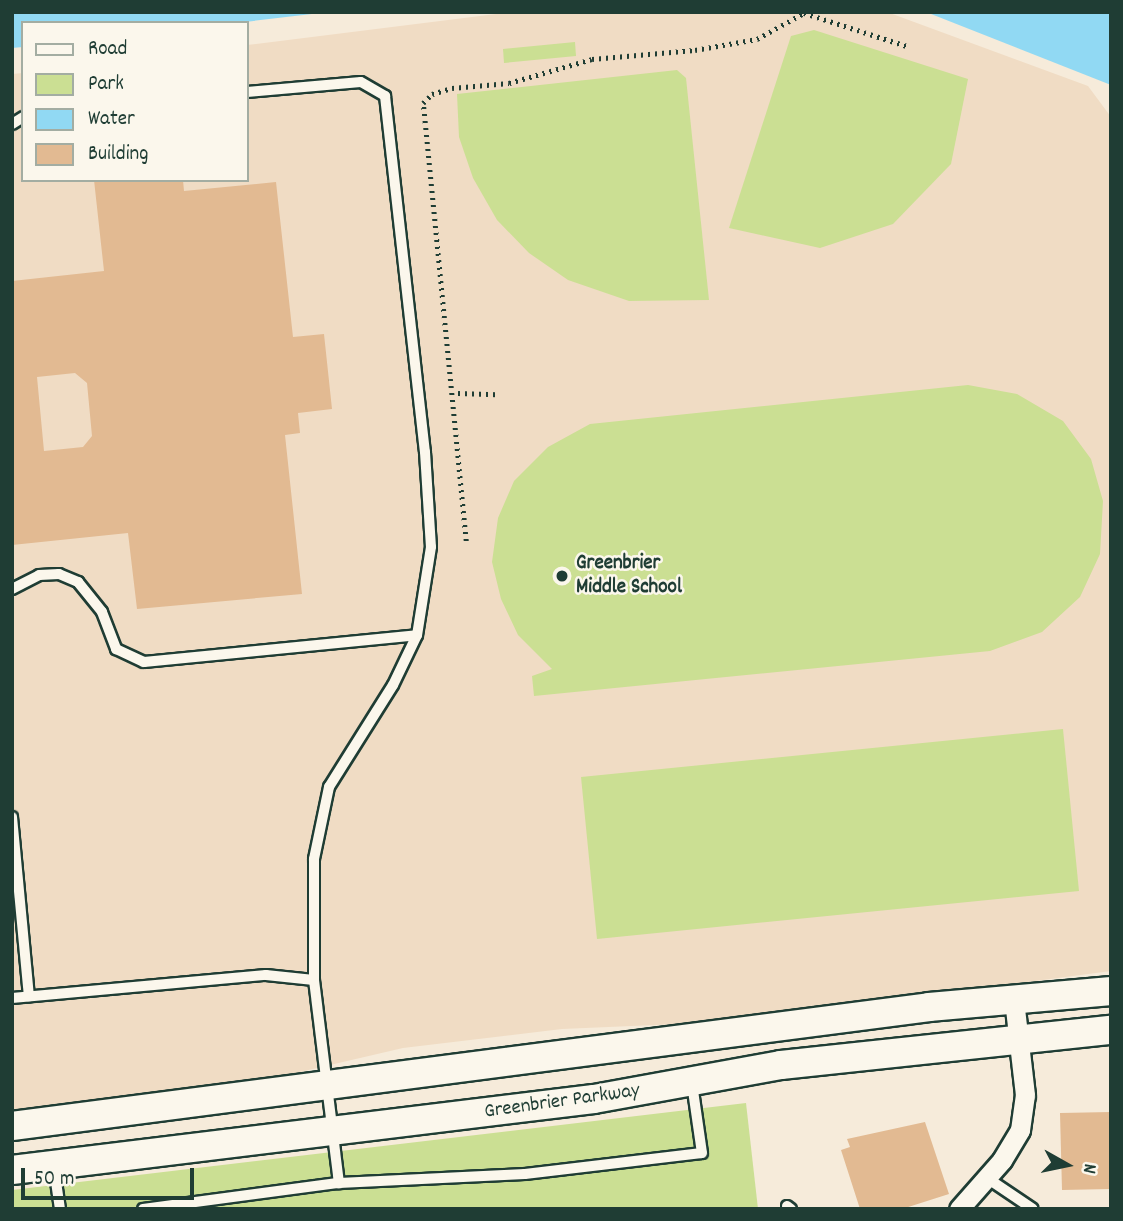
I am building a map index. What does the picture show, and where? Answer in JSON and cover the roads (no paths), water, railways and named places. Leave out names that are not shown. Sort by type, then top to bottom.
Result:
[{"type":"main road","points":[[12,1126],[1014,1000],[1111,991]]},
{"type":"main road","name":"Greenbrier Parkway","points":[[12,1170],[692,1084],[781,1065],[1111,1030]]},
{"type":"street","points":[[959,1209],[987,1178],[1020,1130],[1025,1095],[1014,1000]]},
{"type":"lane","points":[[248,92],[361,82],[385,96],[389,110],[431,547],[417,635],[393,685],[330,788],[314,859],[314,980],[339,1183]]},
{"type":"lane","points":[[12,589],[39,575],[59,574],[78,582],[102,612],[116,649],[144,662],[417,635]]},
{"type":"lane","points":[[12,817],[29,996]]},
{"type":"lane","points":[[12,998],[266,975],[314,980]]},
{"type":"lane","points":[[143,1209],[339,1183],[525,1174],[702,1153],[692,1084]]},
{"type":"lane","points":[[54,1163],[60,1209]]},
{"type":"lane","points":[[987,1178],[1033,1209]]},
{"type":"water","points":[[12,12],[329,12],[248,22],[21,21],[21,47],[12,48]]},
{"type":"water","points":[[926,12],[1111,12],[1111,85]]},
{"type":"place","name":"Greenbrier Middle School","points":[[562,576]]}]
